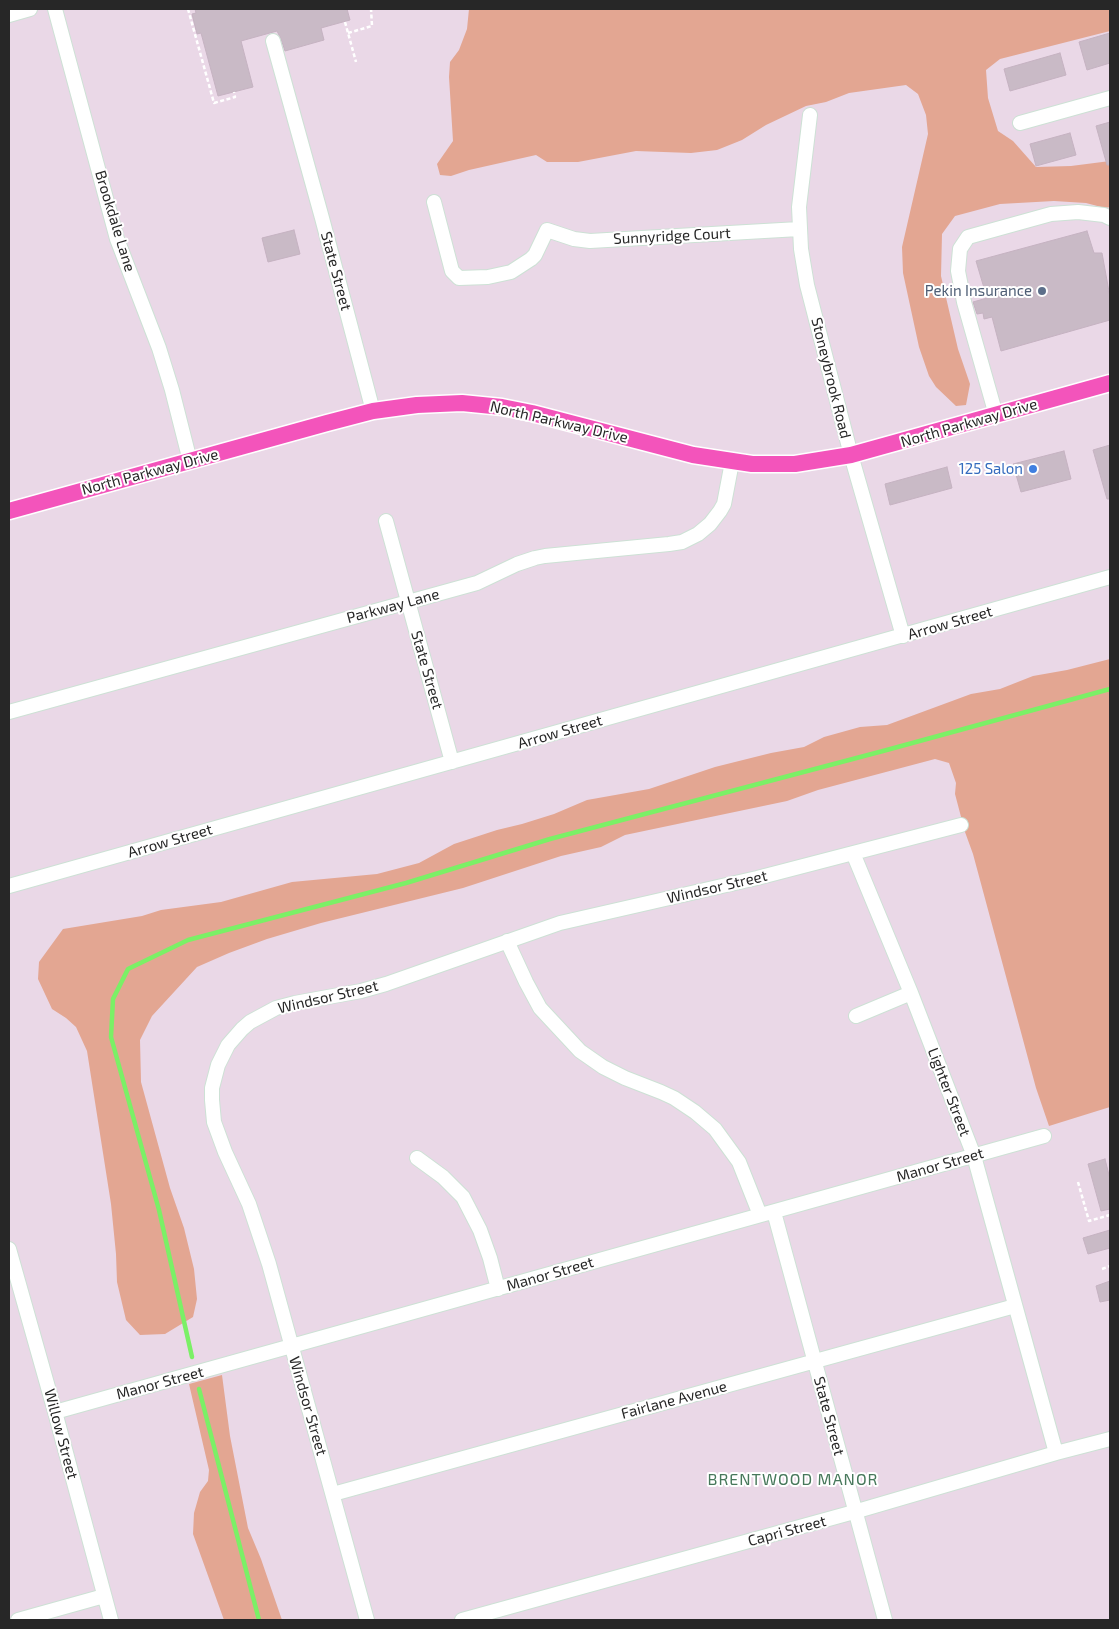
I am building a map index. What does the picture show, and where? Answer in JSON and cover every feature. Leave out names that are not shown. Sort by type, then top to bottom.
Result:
[{"type":"main road","name":"North Parkway Drive","points":[[9,510],[373,411],[417,405],[446,403],[488,404],[532,413],[693,455],[752,464],[795,464],[851,455],[1110,383]]},
{"type":"street","points":[[9,15],[30,9]]},
{"type":"street","name":"Brookdale Lane","points":[[55,9],[117,239],[159,348],[190,461]]},
{"type":"street","name":"State Street","points":[[273,42],[373,411]]},
{"type":"street","points":[[1020,122],[1110,98]]},
{"type":"street","name":"Stoneybrook Road","points":[[810,115],[800,193],[799,229],[807,285],[851,455],[903,636]]},
{"type":"street","name":"Sunnyridge Court","points":[[434,202],[452,271],[459,278],[488,277],[511,272],[535,255],[546,230],[574,239],[590,241],[799,229]]},
{"type":"street","points":[[996,415],[964,302],[958,271],[960,249],[968,237],[1050,214],[1078,212],[1104,215],[1110,218]]},
{"type":"street","name":"Parkway Lane","points":[[9,712],[477,582],[535,558],[682,542],[698,534],[710,524],[720,511],[724,504],[732,462]]},
{"type":"street","name":"State Street","points":[[386,521],[452,762]]},
{"type":"street","name":"Arrow Street","points":[[9,886],[1110,577]]},
{"type":"street","name":"Windsor Street","points":[[367,1620],[260,1233],[238,1179],[224,1152],[214,1122],[212,1088],[218,1065],[228,1045],[242,1029],[276,1008],[361,991],[386,984],[560,923],[757,878],[961,826]]},
{"type":"street","name":"Lighter Street","points":[[853,853],[911,993],[974,1156],[1056,1453]]},
{"type":"street","points":[[507,941],[533,997],[550,1020],[575,1046],[591,1060],[603,1067],[674,1098],[715,1129],[738,1162],[760,1216]]},
{"type":"street","points":[[856,1016],[911,993]]},
{"type":"street","name":"Manor Street","points":[[55,1412],[1044,1136]]},
{"type":"street","points":[[417,1158],[443,1177],[463,1197],[480,1230],[498,1289]]},
{"type":"street","name":"State Street","points":[[774,1212],[884,1620]]},
{"type":"street","name":"Willow Street","points":[[9,1249],[111,1620]]},
{"type":"street","name":"Fairlane Avenue","points":[[333,1494],[1015,1306]]},
{"type":"street","name":"Capri Street","points":[[462,1620],[1110,1439]]},
{"type":"street","points":[[18,1620],[104,1596]]},
{"type":"path","points":[[188,9],[194,25],[214,103],[235,97],[234,92]]},
{"type":"path","points":[[348,32],[372,26],[371,9]]},
{"type":"path","points":[[345,22],[356,62]]},
{"type":"path","points":[[1078,1182],[1089,1221],[1110,1215]]},
{"type":"path","points":[[1102,1268],[1110,1266]]},
{"type":"shaded area","points":[[469,9],[1110,9],[1110,31],[1000,59],[986,70],[988,98],[998,131],[1013,141],[1036,167],[1071,166],[1110,161],[1110,207],[1105,208],[1086,203],[1054,201],[1000,204],[955,216],[942,234],[941,276],[958,349],[970,384],[966,405],[956,406],[936,387],[929,376],[919,347],[903,273],[902,247],[928,134],[926,115],[918,94],[906,85],[849,93],[826,102],[806,106],[766,125],[742,140],[717,150],[691,153],[636,151],[578,162],[547,162],[536,155],[469,170],[451,176],[440,175],[437,164],[453,141],[449,77],[450,62],[459,50],[467,29]]},
{"type":"shaded area","points":[[1110,659],[1110,1107],[1049,1126],[1036,1088],[973,854],[965,832],[955,794],[956,783],[949,763],[935,759],[818,790],[787,801],[625,835],[601,847],[561,856],[463,888],[321,923],[267,939],[197,967],[152,1016],[140,1040],[141,1082],[170,1188],[184,1228],[194,1269],[197,1299],[193,1317],[165,1334],[140,1335],[126,1320],[117,1282],[111,1204],[87,1051],[76,1027],[52,1009],[38,979],[39,962],[63,929],[142,916],[161,910],[221,902],[292,882],[377,874],[419,863],[454,844],[554,814],[587,800],[649,789],[715,767],[804,747],[824,737],[860,727],[887,725],[971,694],[1000,689],[1033,676]]},
{"type":"shaded area","points":[[222,1375],[230,1436],[248,1528],[282,1620],[224,1620],[193,1534],[194,1513],[200,1492],[208,1481],[209,1470],[189,1384]]},
{"type":"building","points":[[195,9],[347,9],[350,20],[321,28],[324,40],[285,51],[277,31],[241,41],[253,87],[218,96],[201,33],[197,34],[192,14],[196,13]]},
{"type":"building","points":[[1110,33],[1110,63],[1087,70],[1079,42]]},
{"type":"building","points":[[1060,53],[1066,75],[1010,91],[1004,69]]},
{"type":"building","points":[[1110,122],[1110,165],[1107,165],[1096,126]]},
{"type":"building","points":[[1070,133],[1076,155],[1036,166],[1030,144]]},
{"type":"building","points":[[294,230],[300,254],[268,262],[262,238]]},
{"type":"building","points":[[1087,231],[1094,253],[1102,253],[1110,297],[1110,320],[1001,351],[992,317],[984,319],[983,313],[977,314],[973,302],[987,298],[976,261]]},
{"type":"building","points":[[1110,445],[1110,499],[1107,499],[1093,450]]},
{"type":"building","points":[[1064,451],[1071,479],[1021,492],[1013,464]]},
{"type":"building","points":[[947,467],[952,488],[890,505],[885,484]]},
{"type":"building","points":[[1105,1159],[1110,1179],[1110,1209],[1101,1211],[1088,1164]]},
{"type":"building","points":[[1110,1230],[1110,1248],[1088,1254],[1083,1238]]},
{"type":"building","points":[[1110,1281],[1110,1300],[1100,1302],[1096,1286]]},
{"type":"waterway","points":[[192,1357],[159,1210],[111,1037],[113,999],[128,969],[188,940],[406,883],[550,839],[1110,689]]},
{"type":"waterway","points":[[199,1389],[259,1620]]},
{"type":"place","name":"Pekin Insurance","points":[[1042,291]]},
{"type":"place","name":"125 Salon","points":[[1033,469]]},
{"type":"district","name":"BRENTWOOD MANOR","points":[[793,1480]]}]
